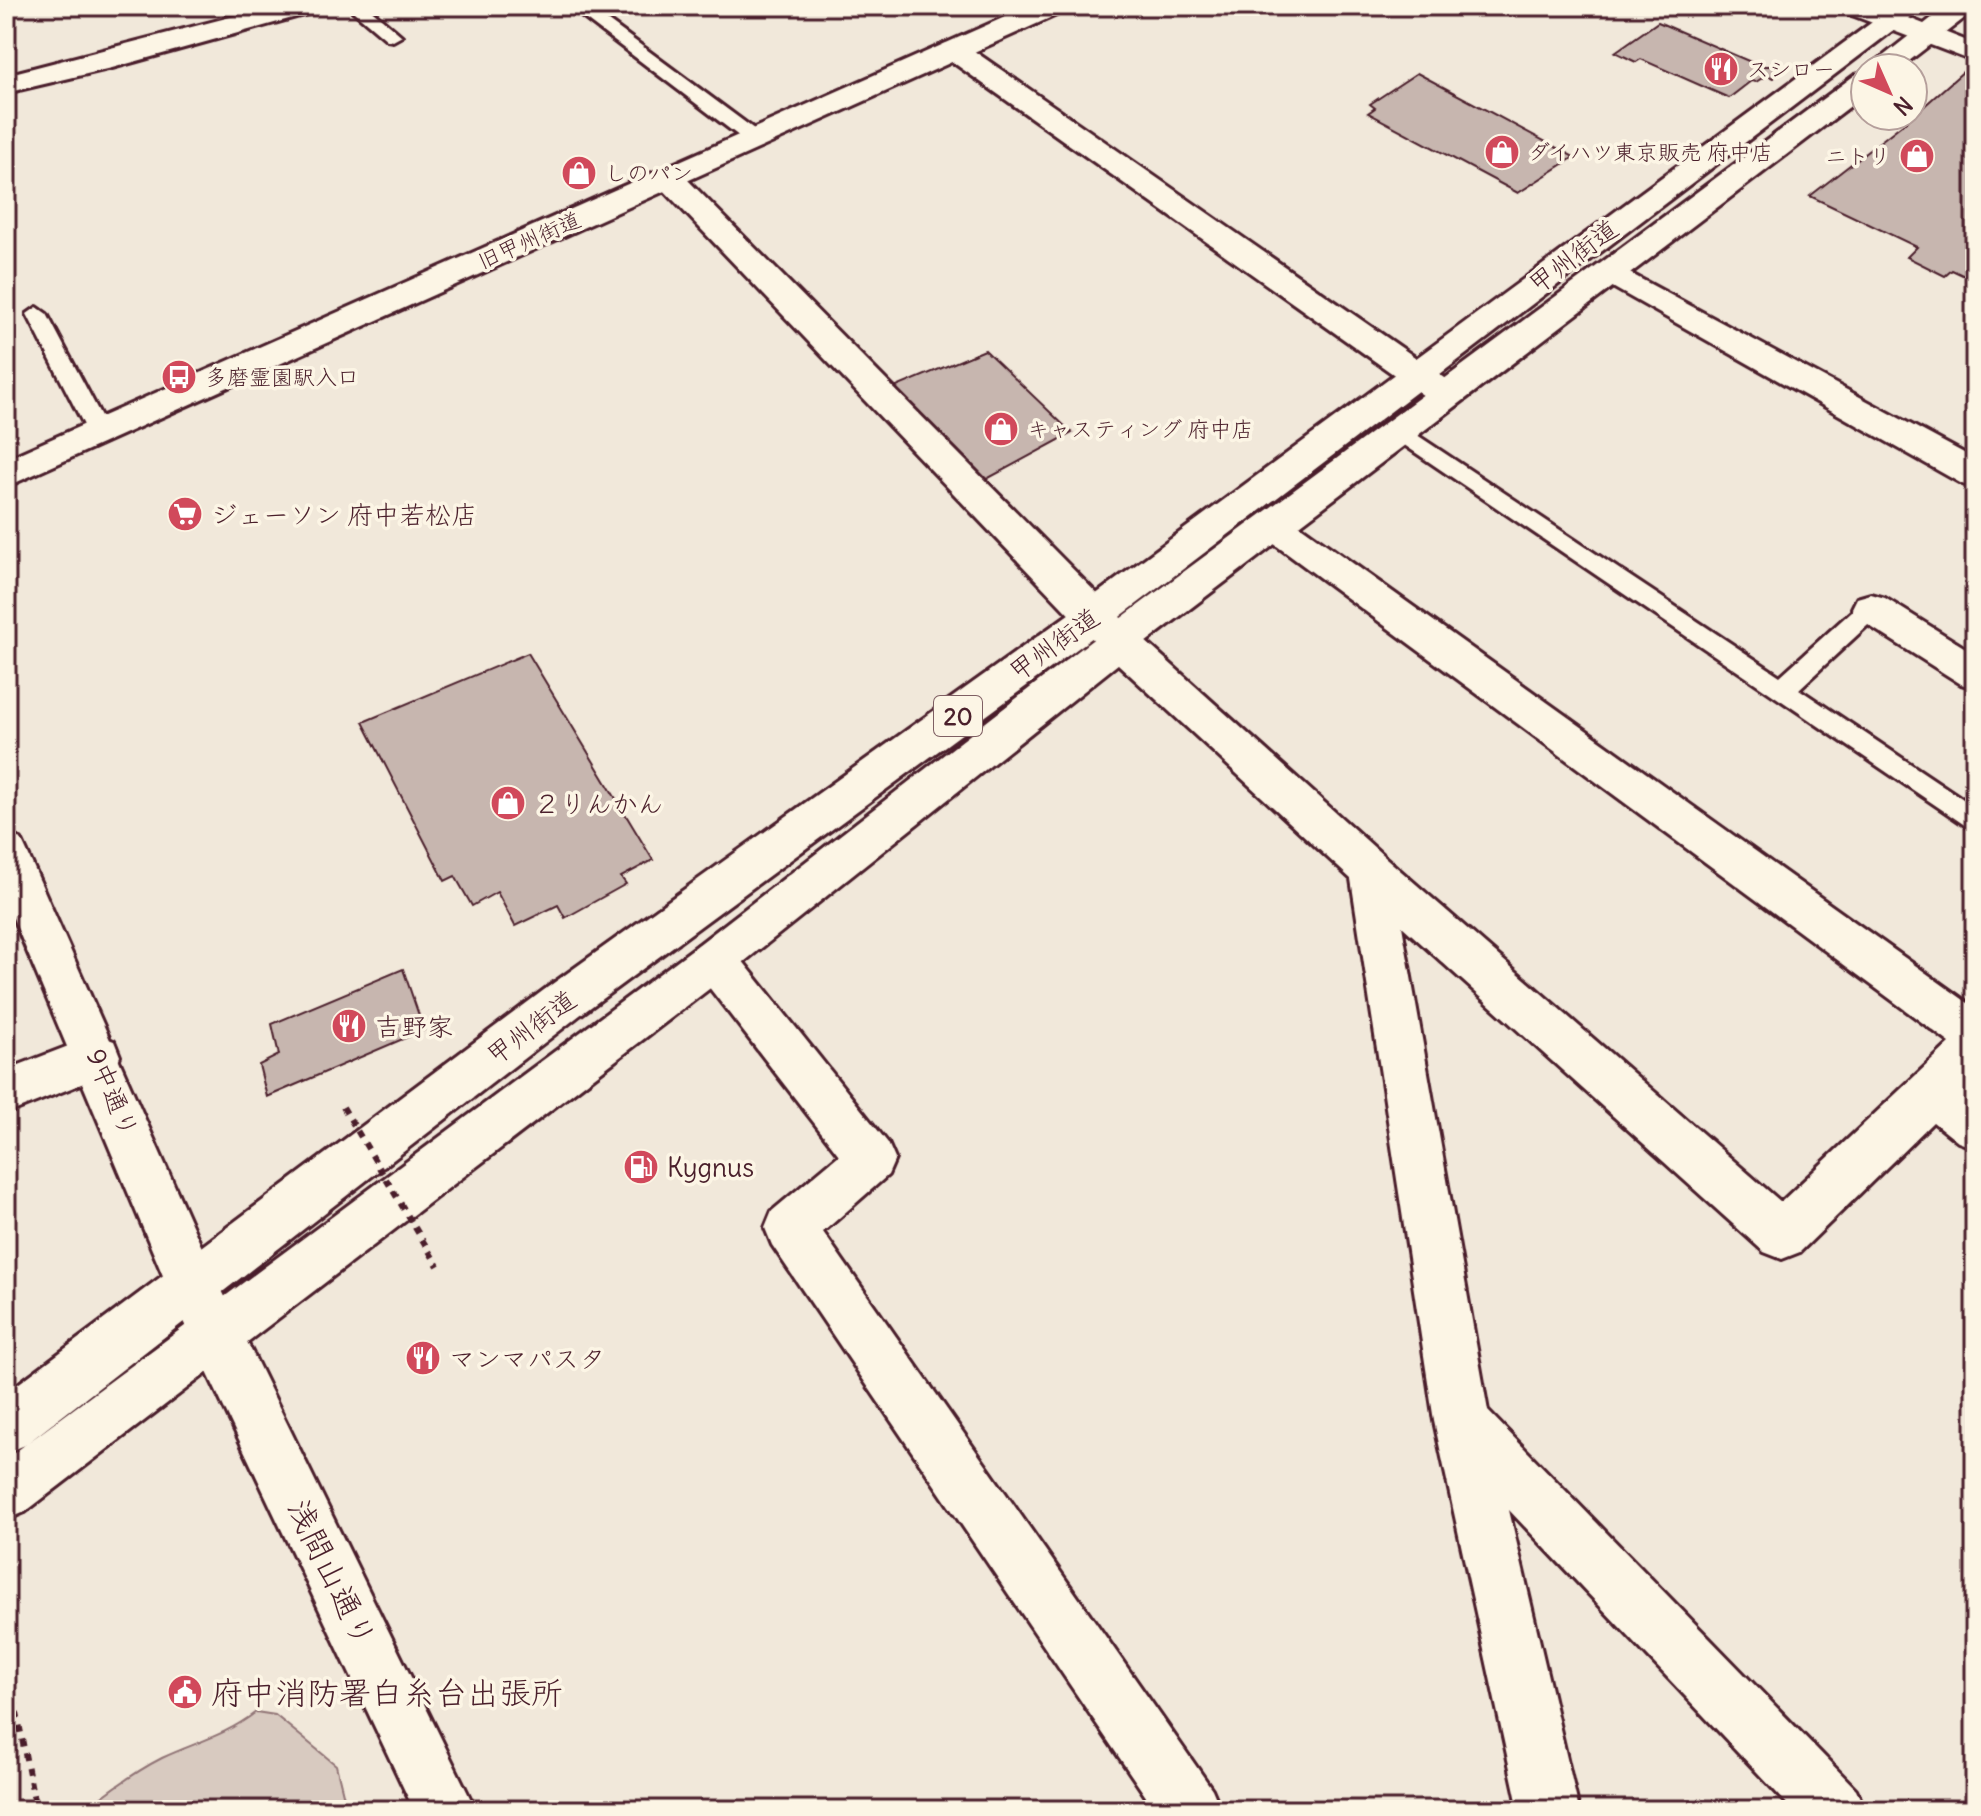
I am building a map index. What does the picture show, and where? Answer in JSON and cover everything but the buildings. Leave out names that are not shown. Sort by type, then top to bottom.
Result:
[{"type":"main road","points":[[6,84],[102,62],[304,6]]},
{"type":"main road","name":"旧甲州街道","points":[[6,474],[1053,6]]},
{"type":"main road","points":[[1854,6],[1911,19],[1975,54]]},
{"type":"main road","name":"甲州街道","points":[[6,1426],[564,1001],[1106,628],[1911,19],[1964,6]]},
{"type":"main road","name":"甲州街道","points":[[1891,52],[1911,19]]},
{"type":"main road","points":[[954,50],[1266,266],[1429,385]]},
{"type":"main road","name":"甲州街道","points":[[6,1493],[714,959],[1106,628],[1275,526],[1399,431],[1429,385],[1611,273],[1849,93]]},
{"type":"main road","points":[[669,178],[1106,628],[1371,871],[1782,1235],[1975,1050]]},
{"type":"main road","points":[[1611,273],[1975,475]]},
{"type":"main road","points":[[1275,526],[1975,1035]]},
{"type":"main road","points":[[1871,608],[1975,673]]},
{"type":"main road","name":"9中通り","points":[[6,852],[97,1056],[192,1284],[218,1335]]},
{"type":"main road","points":[[1371,871],[1461,1421],[1508,1651],[1549,1810]]},
{"type":"main road","points":[[714,959],[871,1159],[790,1228],[1191,1810]]},
{"type":"main road","points":[[6,1092],[97,1056]]},
{"type":"main road","points":[[1931,1092],[1975,1126]]},
{"type":"main road","name":"浅間山通り","points":[[218,1335],[432,1803]]},
{"type":"main road","points":[[1461,1421],[1835,1810]]},
{"type":"lane","points":[[356,6],[393,36]]},
{"type":"lane","points":[[577,6],[755,139]]},
{"type":"lane","points":[[37,314],[99,433]]},
{"type":"lane","points":[[1399,431],[1975,821]]},
{"type":"lane","points":[[1781,690],[1871,608]]},
{"type":"path","points":[[343,1107],[438,1266]]},
{"type":"path","points":[[6,1657],[36,1810]]},
{"type":"shaded area","points":[[256,1712],[275,1715],[336,1765],[347,1810],[85,1810],[152,1763],[222,1733]]},
{"type":"place","name":"スシロー","points":[[1721,69]]},
{"type":"place","name":"ダイハツ東京販売 府中店","points":[[1502,152]]},
{"type":"place","name":"ニトリ","points":[[1917,156]]},
{"type":"place","name":"しのパン","points":[[579,173]]},
{"type":"place","name":"多磨霊園駅入口","points":[[179,377]]},
{"type":"place","name":"キャスティング 府中店","points":[[1001,429]]},
{"type":"place","name":"ジェーソン 府中若松店","points":[[185,514]]},
{"type":"place","name":"２りんかん","points":[[508,803]]},
{"type":"place","name":"吉野家","points":[[349,1026]]},
{"type":"place","name":"Kygnus","points":[[641,1167]]},
{"type":"place","name":"マンマパスタ","points":[[423,1358]]},
{"type":"place","name":"府中消防署白糸台出張所","points":[[185,1692]]}]
